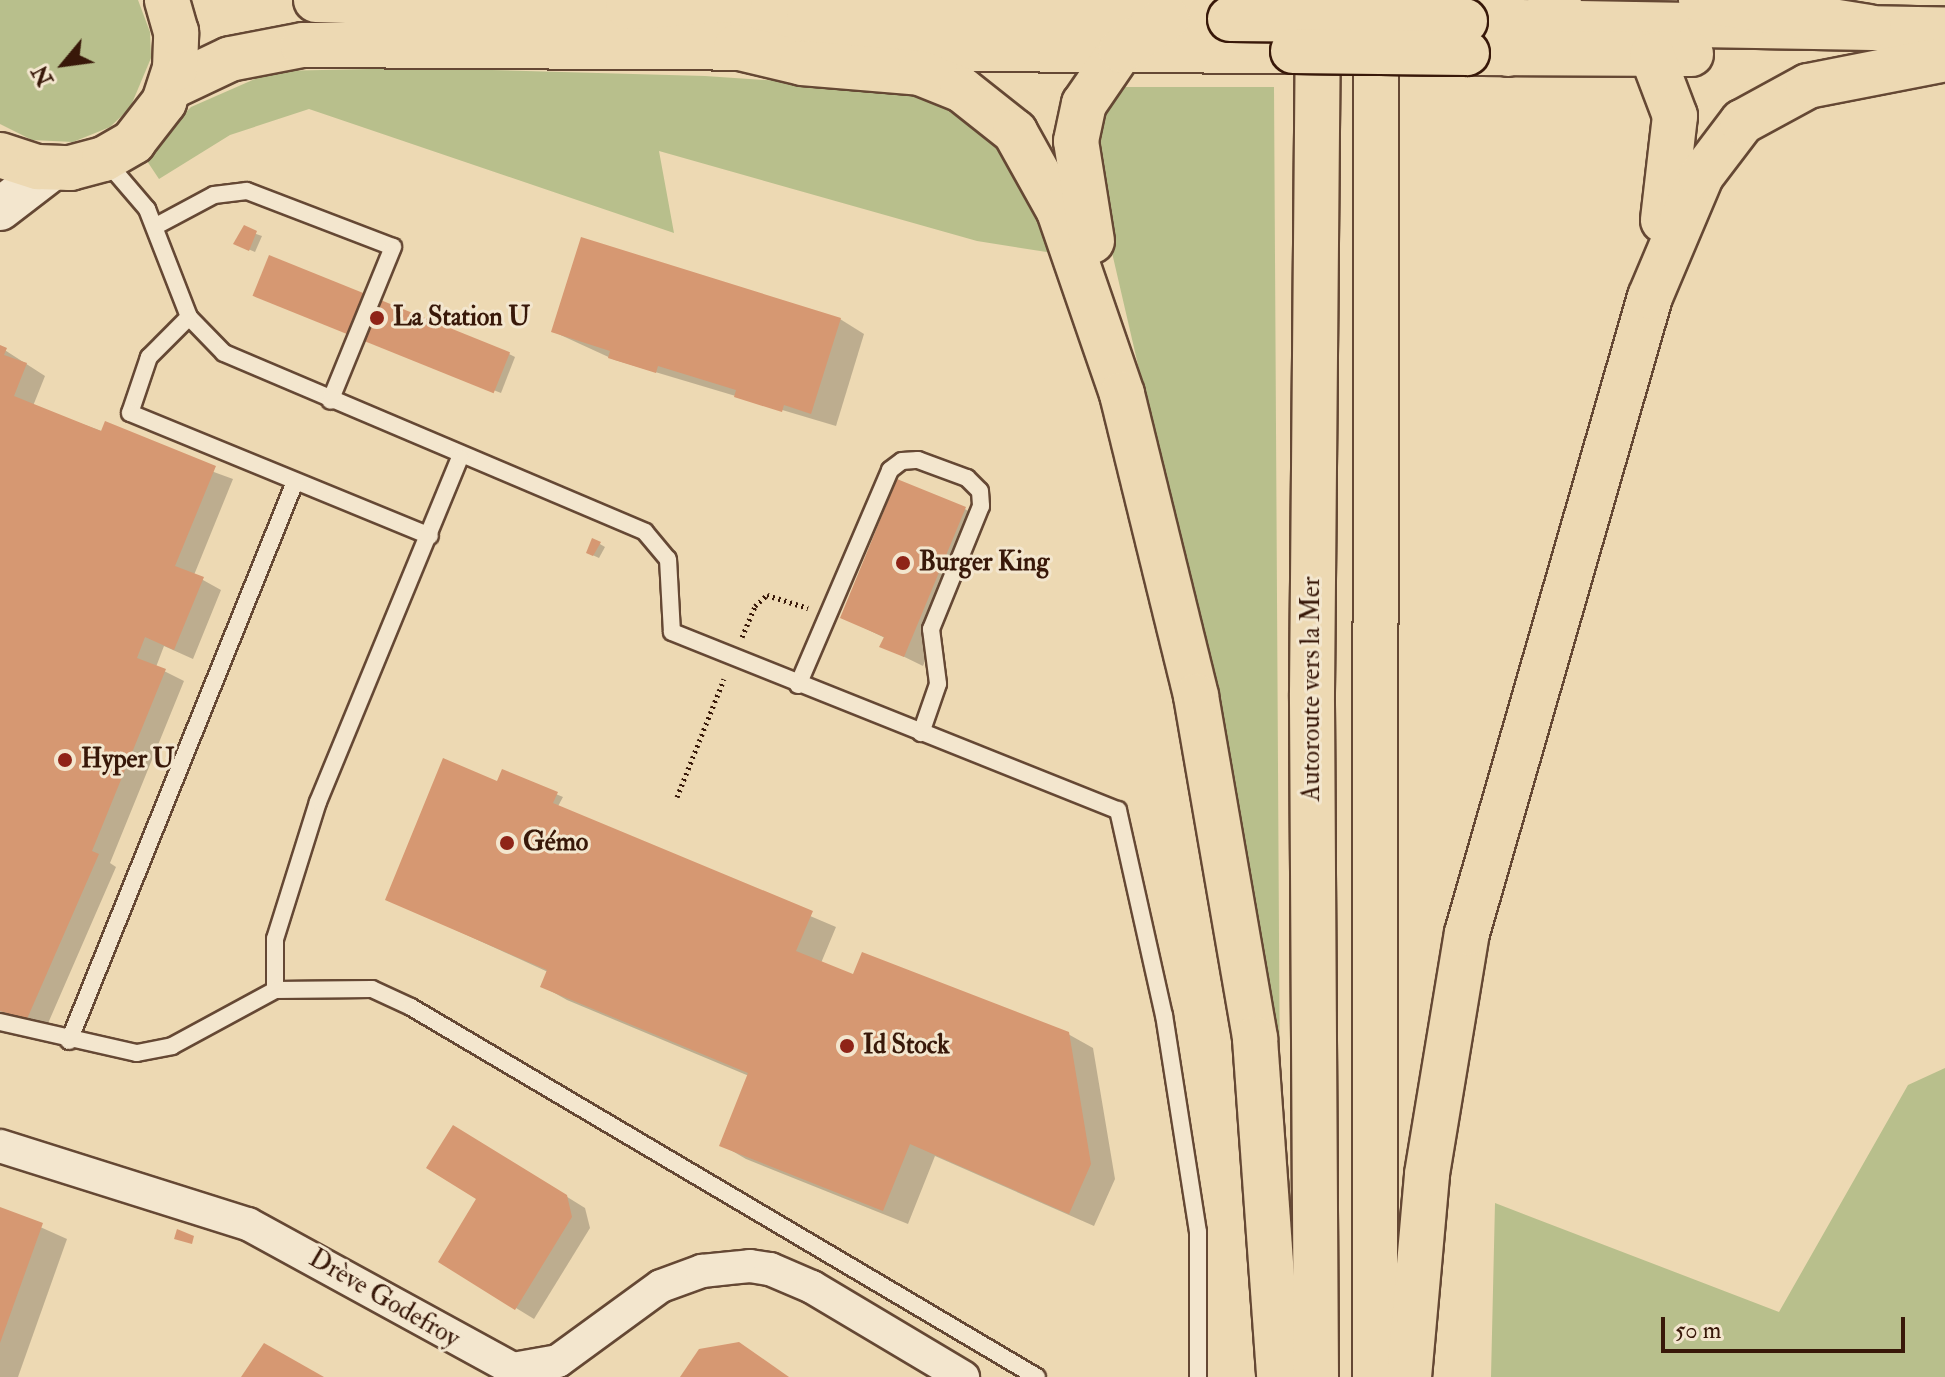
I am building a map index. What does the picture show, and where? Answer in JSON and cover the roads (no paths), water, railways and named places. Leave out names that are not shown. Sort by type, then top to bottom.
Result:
[{"type":"main road","points":[[0,155],[53,168],[104,159],[145,130],[171,87],[176,32],[167,0]]},
{"type":"main road","points":[[316,0],[628,7],[809,16],[1167,18],[1230,35]]},
{"type":"main road","points":[[628,7],[730,0]]},
{"type":"main road","name":"Autoroute vers la Mer","points":[[1316,1377],[1312,693],[1318,0]]},
{"type":"main road","points":[[1375,1377],[1376,0]]},
{"type":"main road","points":[[1701,0],[1869,27]]},
{"type":"main road","points":[[1480,43],[1551,11],[1641,39],[1945,57]]},
{"type":"main road","points":[[1167,18],[1121,50],[1090,89],[1076,141],[1122,394],[1196,696],[1238,924],[1263,1118],[1279,1377]]},
{"type":"main road","points":[[171,87],[230,59],[303,45],[1121,50],[1230,35],[1480,43],[1641,39],[1869,27],[1945,29]]},
{"type":"main road","points":[[1409,1377],[1432,1136],[1467,933],[1650,297],[1676,138],[1672,99],[1641,39]]},
{"type":"main road","points":[[736,47],[802,63],[920,73],[962,90],[1001,118],[1050,190],[1122,394]]},
{"type":"main road","points":[[1650,297],[1701,176],[1742,122],[1808,86],[1945,57]]},
{"type":"street","points":[[0,209],[53,168]]},
{"type":"street","name":"Drève Godefroy","points":[[0,1146],[248,1224],[326,1263],[486,1359],[513,1369],[543,1372],[661,1286],[702,1271],[750,1266],[770,1269],[812,1287],[963,1377]]},
{"type":"lane","points":[[104,159],[138,194],[156,226],[189,317],[224,353],[460,458],[652,537],[668,559],[672,632],[798,685],[1118,810],[1164,1015],[1198,1232],[1198,1377]]},
{"type":"lane","points":[[156,226],[206,198],[247,191],[393,247],[330,401]]},
{"type":"lane","points":[[189,317],[149,357],[130,413],[430,536]]},
{"type":"lane","points":[[275,990],[275,939],[318,802],[460,458]]},
{"type":"lane","points":[[798,685],[890,470],[902,461],[918,460],[967,478],[980,491],[981,506],[931,629],[938,684],[921,733]]},
{"type":"lane","points":[[69,1041],[108,936],[295,482]]},
{"type":"lane","points":[[0,1022],[118,1052],[152,1051],[193,1036],[255,998],[275,990],[354,987],[411,1007],[1037,1377]]},
{"type":"place","name":"La Station U","points":[[377,318]]},
{"type":"place","name":"Burger King","points":[[903,563]]},
{"type":"place","name":"Hyper U","points":[[65,760]]},
{"type":"place","name":"Gémo","points":[[507,843]]},
{"type":"place","name":"Id Stock","points":[[847,1046]]}]
